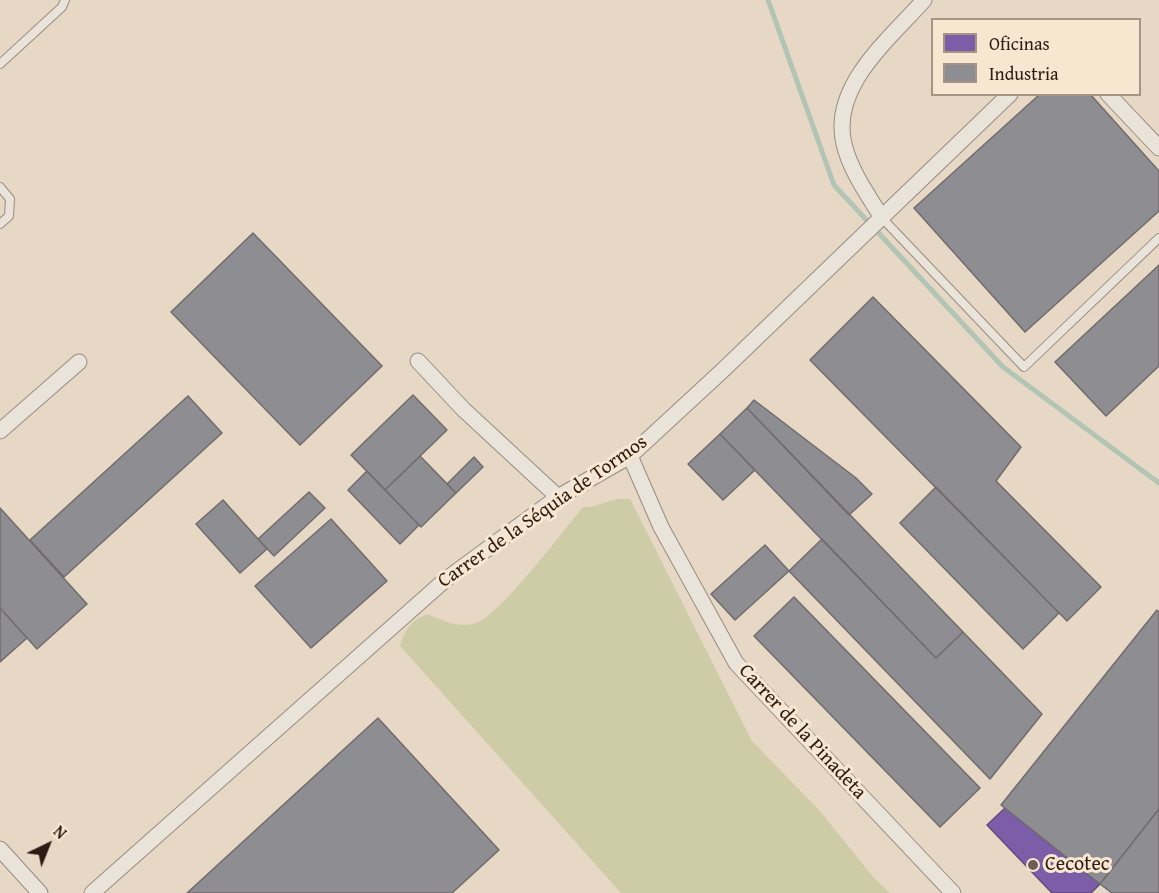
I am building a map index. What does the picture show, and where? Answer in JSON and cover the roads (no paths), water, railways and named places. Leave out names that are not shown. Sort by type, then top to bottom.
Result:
[{"type":"street","points":[[882,218],[853,168],[844,144],[841,120],[856,77],[924,0]]},
{"type":"street","name":"Carrer de la Séquia de Tormos","points":[[92,893],[445,580],[558,497],[630,456],[1008,96]]},
{"type":"street","points":[[1110,96],[1159,148]]},
{"type":"street","points":[[418,361],[463,408],[558,497]]},
{"type":"street","points":[[0,431],[79,362]]},
{"type":"street","name":"Carrer de la Pinadeta","points":[[630,456],[661,527],[736,663],[953,893]]},
{"type":"street","points":[[0,849],[40,893]]},
{"type":"lane","points":[[0,64],[62,7],[65,0]]},
{"type":"lane","points":[[0,187],[10,199],[9,216],[0,224]]},
{"type":"lane","points":[[882,218],[1024,367],[1159,238]]},
{"type":"waterway","points":[[768,0],[834,185],[1003,367],[1159,483]]},
{"type":"place","name":"Cecotec","points":[[1033,865]]}]
